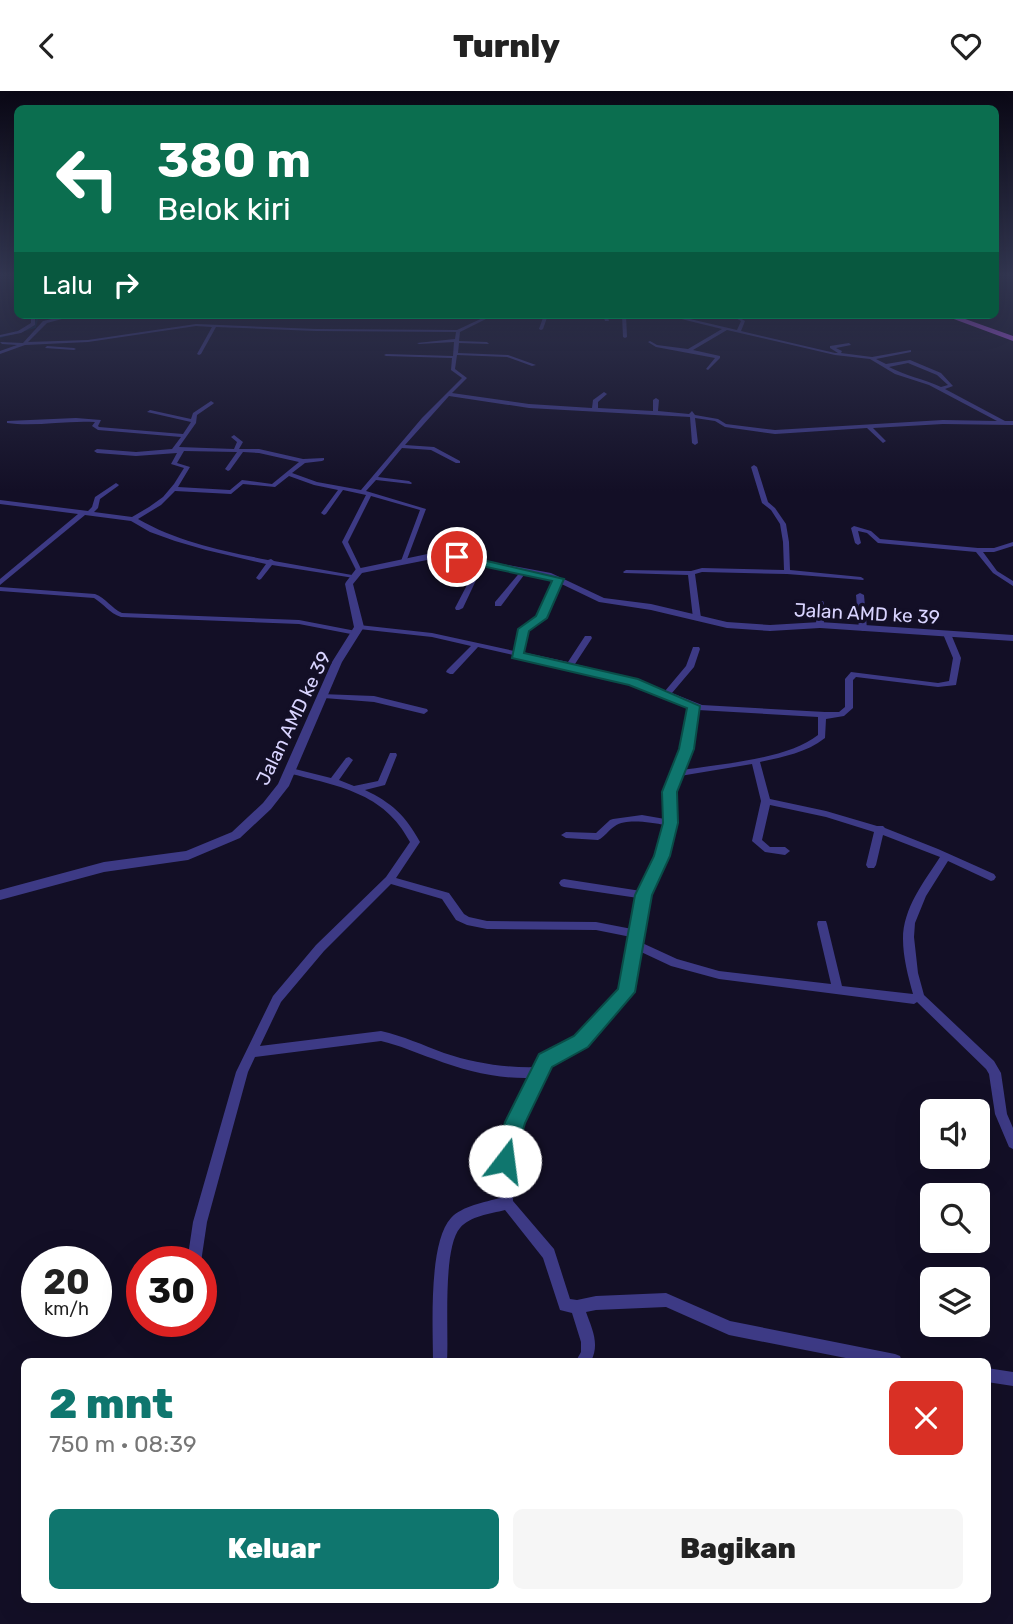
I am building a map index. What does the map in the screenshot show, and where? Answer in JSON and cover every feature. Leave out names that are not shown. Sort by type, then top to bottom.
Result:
[{"type":"street","points":[[46,348],[72,351],[78,348]]},
{"type":"street","points":[[200,354],[203,348]]},
{"type":"street","points":[[357,630],[349,584],[355,574],[345,543],[375,478],[465,378],[453,370],[457,348]]},
{"type":"street","points":[[666,348],[718,356],[708,369]]},
{"type":"street","points":[[689,351],[695,348]]},
{"type":"street","points":[[810,348],[846,356],[871,358],[909,351]]},
{"type":"street","points":[[833,348],[846,356]]},
{"type":"street","points":[[386,355],[508,356],[534,365]]},
{"type":"street","points":[[871,358],[1011,424]]},
{"type":"street","points":[[885,366],[908,362],[939,374],[951,386],[940,390]]},
{"type":"street","points":[[448,394],[517,404],[692,414],[775,432],[947,421],[1011,424]]},
{"type":"street","points":[[595,408],[595,401],[604,394]]},
{"type":"street","points":[[655,413],[656,400]]},
{"type":"street","points":[[175,450],[197,412],[211,403]]},
{"type":"street","points":[[507,411],[517,404]]},
{"type":"street","points":[[150,412],[194,421]]},
{"type":"street","points":[[692,414],[695,443]]},
{"type":"street","points":[[901,418],[906,425]]},
{"type":"street","points":[[9,422],[40,424],[49,419],[79,419],[99,421],[95,426],[98,428],[184,436]]},
{"type":"street","points":[[869,427],[883,441]]},
{"type":"street","points":[[228,469],[239,451],[240,442],[234,437]]},
{"type":"street","points":[[402,446],[435,449],[458,462]]},
{"type":"street","points":[[133,519],[161,504],[175,489],[187,467],[174,464],[181,451],[175,450]]},
{"type":"street","points":[[97,451],[136,454],[175,450],[268,452],[303,461],[322,459]]},
{"type":"street","points":[[175,489],[231,492],[243,482],[273,486],[303,461]]},
{"type":"street","points":[[754,467],[765,503],[776,509],[783,521],[787,572]]},
{"type":"street","points":[[288,474],[423,509]]},
{"type":"street","points":[[375,478],[409,484]]},
{"type":"street","points":[[0,583],[95,508],[97,498],[116,485]]},
{"type":"street","points":[[324,513],[341,489]]},
{"type":"street","points":[[404,561],[427,501]]},
{"type":"street","points":[[0,502],[133,519],[167,538],[271,561],[355,574]]},
{"type":"street","points":[[859,543],[854,528],[869,531],[878,541],[994,550],[1013,544]]},
{"type":"street","points":[[978,549],[995,572],[1013,584]]},
{"type":"street","name":"Jalan AMD ke 39","points":[[355,574],[432,554],[482,561],[558,579],[602,600],[727,625],[760,628],[820,625],[1013,638]]},
{"type":"street","points":[[259,578],[271,561]]},
{"type":"street","points":[[459,608],[482,561]]},
{"type":"street","points":[[498,604],[524,571]]},
{"type":"street","points":[[626,572],[787,572],[861,579]]},
{"type":"street","points":[[691,573],[697,618]]},
{"type":"street","points":[[517,655],[524,629],[541,618],[558,579]]},
{"type":"street","points":[[0,589],[95,596],[101,598],[111,612],[121,615],[299,622],[357,630],[419,633],[633,681],[694,706],[825,715],[841,714],[849,708],[849,679],[855,674],[938,685],[953,683],[957,658],[947,634]]},
{"type":"street","points":[[860,595],[863,629]]},
{"type":"street","points":[[820,603],[820,625]]},
{"type":"street","name":"Jalan AMD ke 39","points":[[0,895],[95,869],[188,855],[236,835],[267,806],[291,771],[337,662],[357,630]]},
{"type":"street","points":[[570,665],[588,638]]},
{"type":"street","points":[[450,672],[457,661],[477,644]]},
{"type":"street","points":[[667,694],[690,667],[696,649]]},
{"type":"street","points":[[324,696],[374,699],[424,711]]},
{"type":"street","points":[[694,706],[687,749],[670,792],[670,823],[662,856],[643,895],[626,992],[581,1041],[545,1061],[537,1072],[509,1141],[504,1180],[507,1203],[549,1254],[565,1305],[577,1307],[666,1300],[729,1328],[879,1358]]},
{"type":"street","points":[[677,774],[755,761],[819,740],[822,736],[822,718],[825,715]]},
{"type":"street","points":[[356,789],[382,783],[393,755]]},
{"type":"street","points":[[334,782],[349,760]]},
{"type":"street","points":[[755,761],[766,801],[757,841],[768,850],[785,852]]},
{"type":"street","points":[[196,1246],[200,1222],[242,1072],[277,999],[320,948],[389,880],[414,847],[414,838],[379,800],[356,789],[291,771]]},
{"type":"street","points":[[766,801],[839,815],[880,828],[990,877]]},
{"type":"street","points":[[566,835],[598,837],[613,823],[635,818],[670,823]]},
{"type":"street","points":[[871,865],[880,828]]},
{"type":"street","points":[[945,857],[914,902],[908,926],[908,953],[919,997],[990,1065],[995,1073],[1001,1114],[1013,1143]]},
{"type":"street","points":[[389,880],[445,896],[460,917],[467,921],[488,925],[596,926],[634,939],[675,963],[719,975],[781,985],[837,988],[904,1000],[919,997]]},
{"type":"street","points":[[564,883],[643,895]]},
{"type":"street","points":[[822,923],[837,988]]},
{"type":"street","points":[[253,1052],[381,1036],[401,1039],[444,1058],[480,1068],[514,1073],[537,1072]]},
{"type":"street","points":[[440,1358],[442,1265],[453,1225],[464,1216],[507,1203]]},
{"type":"street","points":[[577,1307],[590,1345],[590,1352],[585,1358]]},
{"type":"street","points":[[991,1376],[1013,1379]]},
{"type":"route","points":[[457,557],[558,579],[541,618],[524,629],[517,655],[633,681],[694,706],[687,749],[670,792],[670,823],[662,856],[643,895],[636,935],[632,943],[630,980],[626,992],[601,1016],[581,1041],[545,1061],[537,1072],[509,1141],[505,1161]]}]
